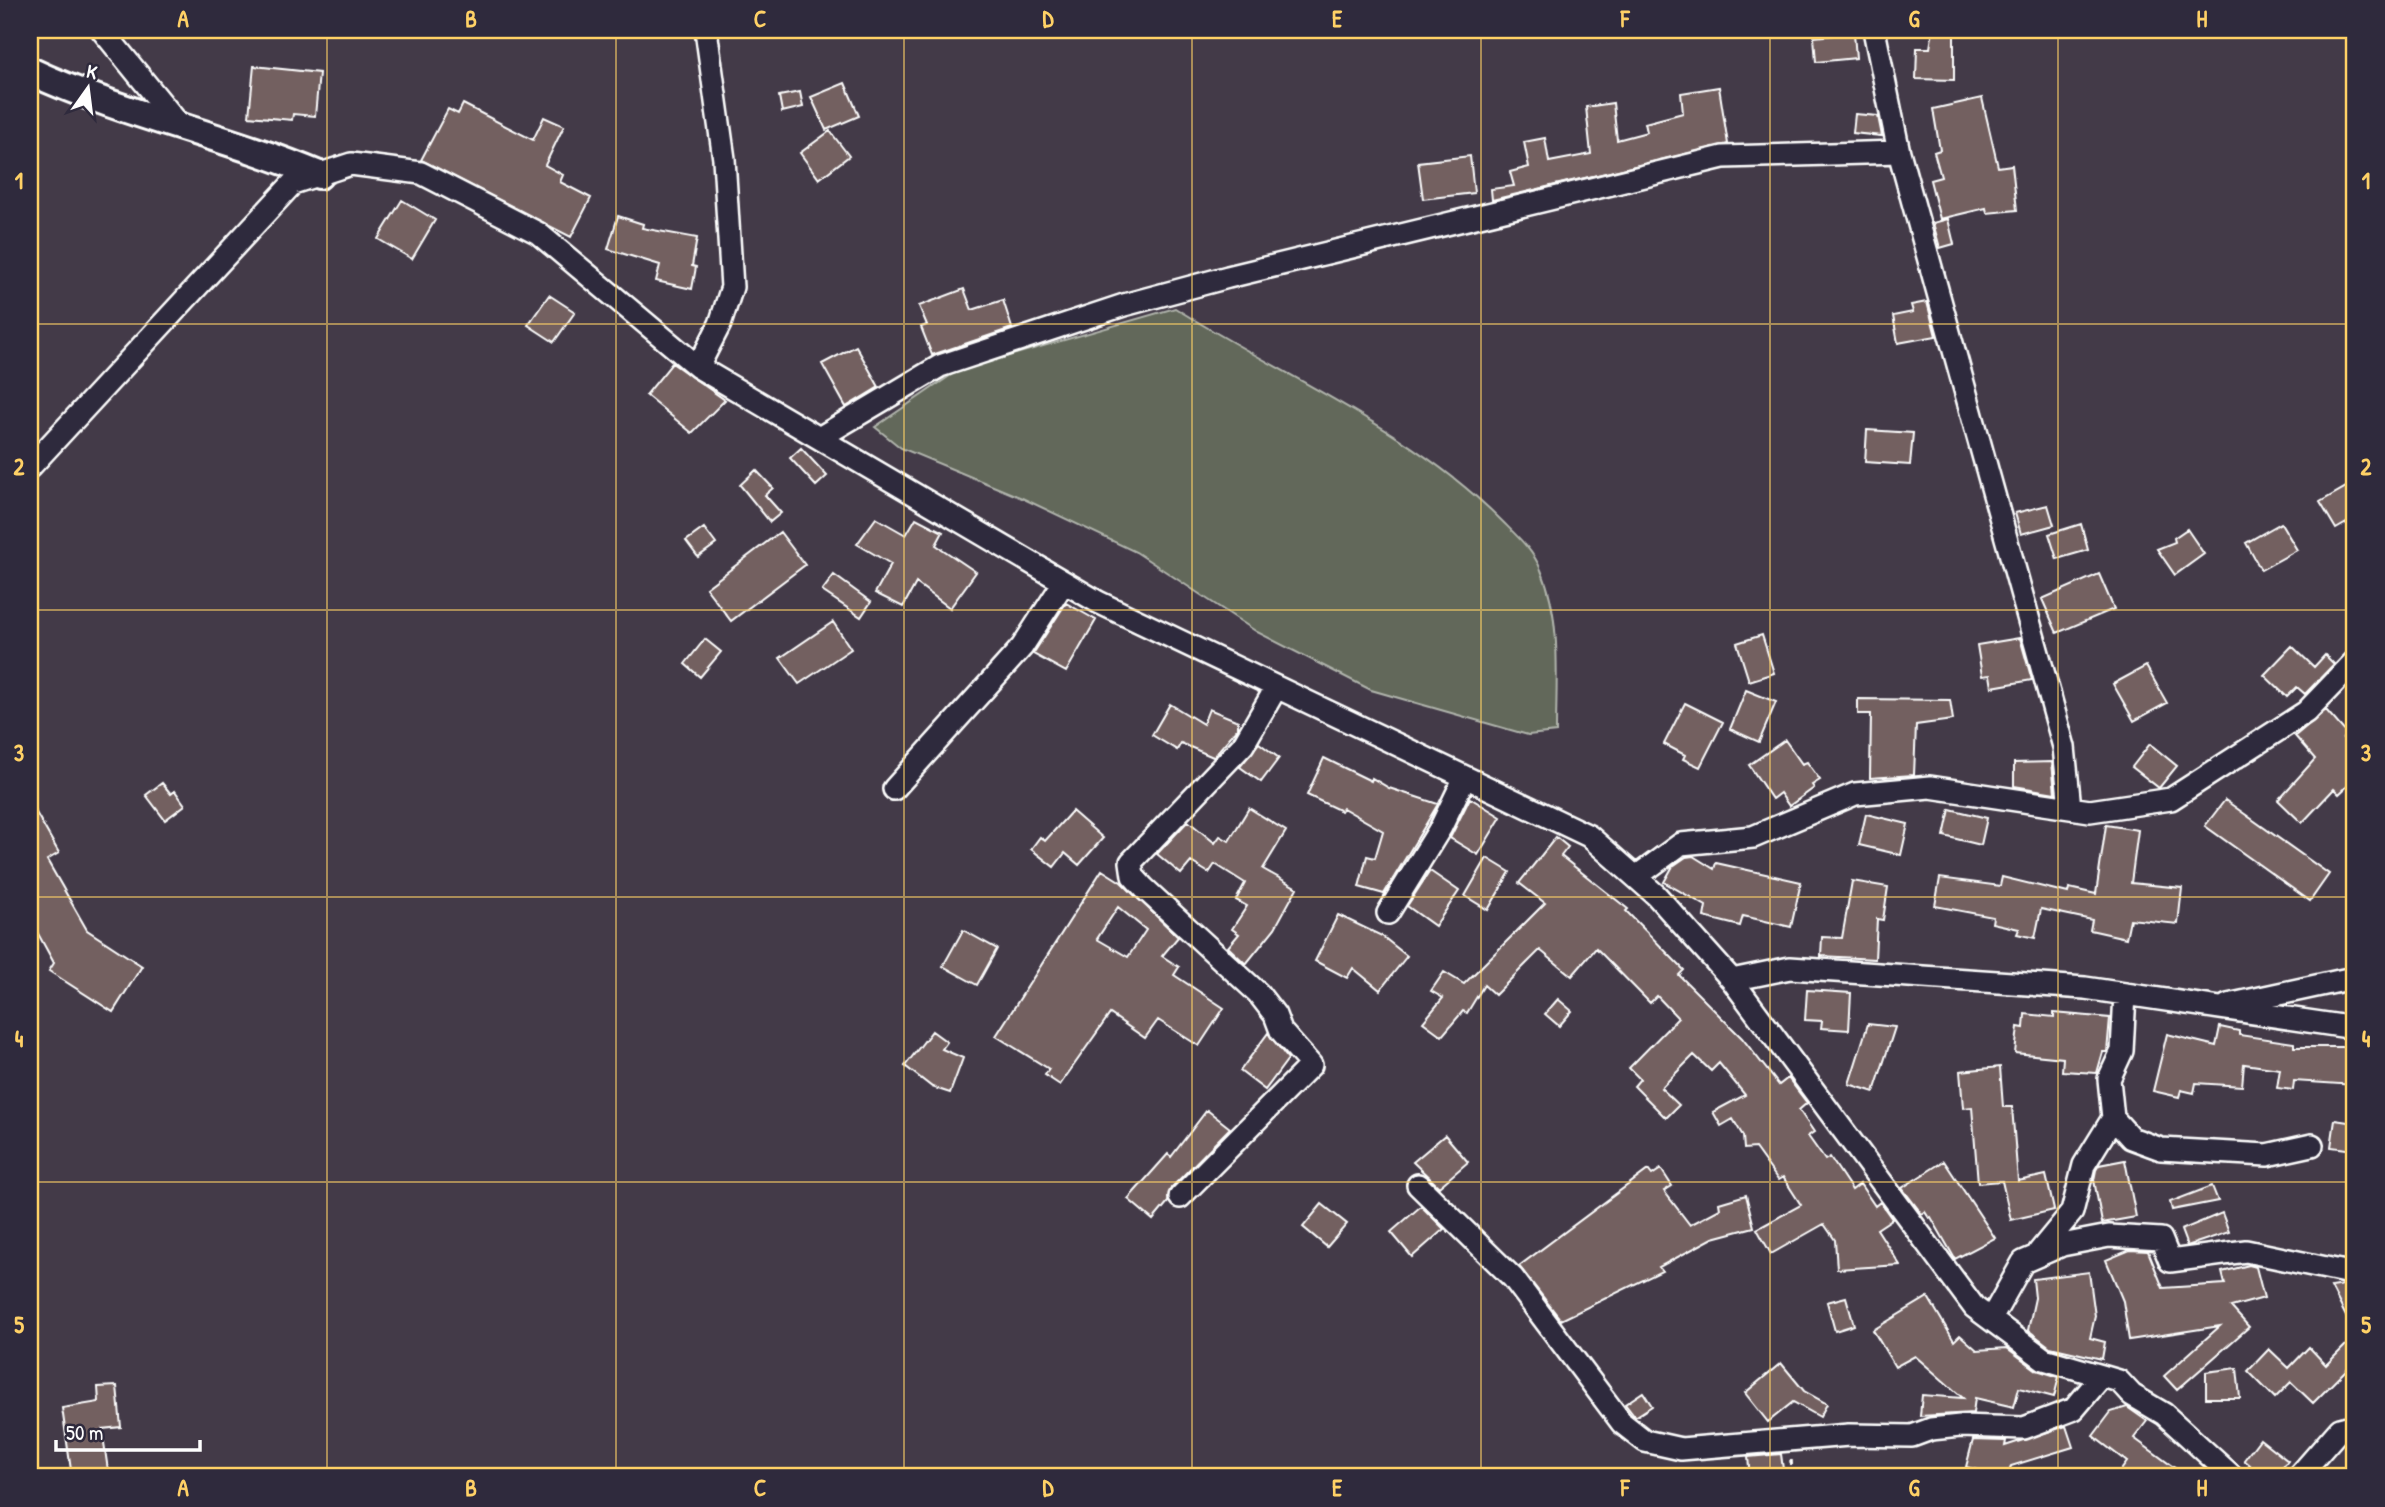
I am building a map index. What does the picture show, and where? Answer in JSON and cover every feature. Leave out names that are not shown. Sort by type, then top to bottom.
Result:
[{"type":"street","points":[[102,30],[181,127]]},
{"type":"street","points":[[698,367],[720,324],[732,287],[724,159],[706,30]]},
{"type":"street","points":[[1874,30],[1899,152],[2064,747],[2070,808]]},
{"type":"street","points":[[30,71],[80,95],[273,155],[319,174]]},
{"type":"street","points":[[819,438],[940,366],[1124,306],[1228,277],[1723,157],[1899,152]]},
{"type":"street","points":[[30,467],[293,183],[351,164],[421,173],[538,233],[698,367],[1098,603],[1589,836],[1636,877],[1732,979],[1975,1307],[2044,1359],[2119,1381],[2132,1395],[2164,1414],[2233,1477]]},
{"type":"street","points":[[894,789],[1021,647],[1064,582]]},
{"type":"street","points":[[1636,877],[1681,844],[1753,837],[1855,794],[1930,787],[2090,811],[2171,799],[2306,712],[2355,661]]},
{"type":"street","points":[[1180,1197],[1311,1065],[1281,1031],[1275,1015],[1258,993],[1144,888],[1133,876],[1131,862],[1243,745],[1276,688]]},
{"type":"street","points":[[1388,913],[1441,827],[1465,777]]},
{"type":"street","points":[[1732,979],[1790,968],[2085,988],[2355,1028]]},
{"type":"street","points":[[2216,1007],[2353,978],[2355,974]]},
{"type":"street","points":[[2125,994],[2122,1051],[2109,1079],[2113,1118],[2131,1138],[2161,1149],[2267,1155],[2312,1145]]},
{"type":"street","points":[[2036,1256],[2072,1212],[2084,1165],[2113,1118]]},
{"type":"street","points":[[1418,1185],[1513,1278],[1622,1423],[1645,1441],[1681,1450],[1849,1435],[1912,1436],[1931,1429],[1960,1426],[2024,1428],[2074,1409],[2102,1377]]},
{"type":"street","points":[[1991,1319],[2023,1262],[2063,1245],[2109,1236],[2161,1239],[2170,1261],[2246,1251],[2345,1272],[2355,1270]]},
{"type":"street","points":[[2298,1477],[2340,1429],[2355,1425]]},
{"type":"green space","points":[[1175,308],[1387,431],[1427,458],[1466,488],[1524,544],[1541,570],[1552,609],[1556,650],[1556,732],[1528,735],[1371,690],[1257,632],[1136,552],[1022,498],[901,448],[875,427],[957,371]]},
{"type":"building","points":[[1933,30],[1954,30],[1954,80],[1916,79],[1917,48],[1930,48]]},
{"type":"building","points":[[1854,33],[1856,58],[1816,62],[1814,37]]},
{"type":"building","points":[[254,66],[319,73],[315,116],[293,114],[292,120],[249,116]]},
{"type":"building","points":[[845,83],[859,116],[826,130],[811,97]]},
{"type":"building","points":[[1719,87],[1728,144],[1492,200],[1491,189],[1514,186],[1510,172],[1529,167],[1524,142],[1545,138],[1549,162],[1591,154],[1586,107],[1613,103],[1617,140],[1647,132],[1645,123],[1683,113],[1681,93]]},
{"type":"building","points":[[800,92],[803,107],[782,112],[779,96]]},
{"type":"building","points":[[1982,98],[1998,167],[2012,165],[2017,210],[1987,213],[1986,208],[1940,219],[1930,180],[1941,177],[1934,152],[1940,150],[1933,109]]},
{"type":"building","points":[[463,104],[533,140],[544,117],[564,126],[545,165],[563,175],[560,182],[591,198],[571,237],[421,160],[448,109],[458,114]]},
{"type":"building","points":[[1855,114],[1878,116],[1882,136],[1853,133]]},
{"type":"building","points":[[830,131],[849,156],[819,179],[800,153]]},
{"type":"building","points":[[1470,156],[1474,193],[1423,199],[1418,162]]},
{"type":"building","points":[[402,200],[435,220],[412,259],[378,239]]},
{"type":"building","points":[[618,216],[643,224],[642,228],[697,238],[692,266],[696,267],[692,289],[656,281],[660,265],[608,249]]},
{"type":"building","points":[[1948,219],[1954,244],[1940,248],[1933,223]]},
{"type":"building","points":[[964,289],[972,310],[1003,300],[1012,328],[932,355],[921,327],[927,325],[919,306]]},
{"type":"building","points":[[549,295],[575,312],[554,342],[528,325]]},
{"type":"building","points":[[1927,302],[1936,336],[1898,343],[1893,316],[1913,312],[1911,305]]},
{"type":"building","points":[[856,346],[879,387],[846,407],[822,364]]},
{"type":"building","points":[[672,363],[725,400],[692,433],[646,395]]},
{"type":"building","points":[[1867,430],[1913,433],[1910,465],[1865,462]]},
{"type":"building","points":[[801,448],[827,476],[816,486],[790,458]]},
{"type":"building","points":[[756,470],[773,488],[765,495],[781,513],[770,522],[740,485]]},
{"type":"building","points":[[2348,486],[2355,499],[2355,518],[2336,529],[2320,502]]},
{"type":"building","points":[[2048,505],[2054,525],[2021,534],[2015,513]]},
{"type":"building","points":[[876,518],[906,535],[916,518],[943,532],[936,545],[976,572],[950,608],[916,583],[903,607],[875,593],[891,564],[857,544]]},
{"type":"building","points":[[2281,523],[2297,550],[2261,570],[2246,543]]},
{"type":"building","points":[[2081,524],[2088,550],[2057,559],[2049,534]]},
{"type":"building","points":[[704,528],[716,544],[698,557],[686,541]]},
{"type":"building","points":[[2187,529],[2204,554],[2175,575],[2157,549],[2175,542],[2174,538]]},
{"type":"building","points":[[780,532],[805,565],[731,621],[706,588]]},
{"type":"building","points":[[2099,574],[2114,609],[2057,633],[2042,599]]},
{"type":"building","points":[[834,575],[871,602],[861,617],[822,591]]},
{"type":"building","points":[[1066,603],[1096,620],[1066,672],[1033,654]]},
{"type":"building","points":[[833,622],[851,649],[799,684],[780,658]]},
{"type":"building","points":[[1762,635],[1774,673],[1749,681],[1737,643]]},
{"type":"building","points":[[2020,638],[2032,680],[1992,687],[1990,675],[1982,676],[1977,645]]},
{"type":"building","points":[[705,639],[721,652],[700,677],[685,664]]},
{"type":"building","points":[[2292,646],[2314,667],[2325,655],[2334,664],[2305,694],[2297,687],[2287,697],[2264,675]]},
{"type":"building","points":[[2146,666],[2167,703],[2134,721],[2113,684]]},
{"type":"building","points":[[1746,690],[1776,702],[1759,742],[1730,729]]},
{"type":"building","points":[[1858,699],[1950,700],[1953,720],[1916,725],[1914,775],[1870,778],[1871,714],[1858,714]]},
{"type":"building","points":[[1685,703],[1723,722],[1700,767],[1683,759],[1685,755],[1664,744]]},
{"type":"building","points":[[1170,704],[1203,724],[1209,709],[1238,721],[1238,728],[1213,757],[1181,743],[1177,750],[1152,735]]},
{"type":"building","points":[[2326,710],[2348,735],[2343,739],[2355,752],[2355,779],[2339,794],[2334,789],[2302,823],[2278,800],[2315,759],[2295,736]]},
{"type":"building","points":[[1785,740],[1802,764],[1807,762],[1820,780],[1812,785],[1814,788],[1789,806],[1780,793],[1772,799],[1749,765]]},
{"type":"building","points":[[1259,743],[1279,758],[1261,782],[1240,767]]},
{"type":"building","points":[[2150,744],[2177,766],[2159,788],[2132,767]]},
{"type":"building","points":[[1324,758],[1371,781],[1372,778],[1389,788],[1438,804],[1384,894],[1359,887],[1367,856],[1375,858],[1383,831],[1343,808],[1341,811],[1307,795]]},
{"type":"building","points":[[2052,762],[2055,793],[2014,786],[2014,763]]},
{"type":"building","points":[[162,783],[171,794],[175,791],[185,805],[165,820],[146,795]]},
{"type":"building","points":[[1470,798],[1501,817],[1478,855],[1450,838]]},
{"type":"building","points":[[2225,800],[2329,874],[2310,901],[2205,826]]},
{"type":"building","points":[[30,802],[59,853],[47,860],[87,930],[142,966],[113,1012],[49,971],[54,963],[30,919]]},
{"type":"building","points":[[1249,808],[1286,831],[1263,869],[1297,888],[1275,928],[1246,964],[1228,947],[1239,934],[1232,929],[1247,906],[1236,900],[1245,883],[1215,864],[1209,873],[1191,862],[1181,874],[1157,854],[1188,821],[1215,843],[1220,836],[1229,841]]},
{"type":"building","points":[[1950,809],[1987,818],[1981,845],[1944,836]]},
{"type":"building","points":[[1072,811],[1103,838],[1079,865],[1065,853],[1054,867],[1031,849],[1040,837],[1045,841]]},
{"type":"building","points":[[1866,814],[1908,824],[1901,855],[1859,845]]},
{"type":"building","points":[[2106,825],[2138,830],[2131,883],[2182,888],[2178,924],[2130,919],[2126,938],[2090,930],[2092,920],[2041,909],[2035,938],[2017,934],[2019,929],[1992,923],[1993,917],[1935,906],[1940,878],[2000,886],[2002,877],[2068,893],[2069,888],[2096,894]]},
{"type":"building","points":[[1556,837],[1568,847],[1561,856],[1628,909],[1626,911],[1684,970],[1679,975],[1742,1038],[1779,1085],[1788,1078],[1807,1103],[1799,1110],[1814,1132],[1808,1136],[1825,1160],[1830,1157],[1852,1190],[1860,1184],[1875,1206],[1880,1202],[1892,1219],[1877,1229],[1900,1265],[1837,1269],[1835,1240],[1824,1224],[1771,1254],[1757,1229],[1801,1205],[1783,1177],[1778,1180],[1755,1148],[1744,1149],[1743,1136],[1733,1119],[1721,1126],[1713,1112],[1745,1095],[1719,1063],[1711,1071],[1694,1055],[1661,1088],[1679,1105],[1666,1118],[1634,1086],[1640,1079],[1629,1068],[1678,1018],[1657,996],[1650,1003],[1596,948],[1572,976],[1540,950],[1495,995],[1484,985],[1467,1013],[1463,1011],[1442,1036],[1423,1022],[1443,998],[1431,991],[1444,972],[1464,984],[1545,903],[1519,883]]},
{"type":"building","points":[[1693,856],[1714,869],[1716,863],[1801,882],[1791,927],[1743,916],[1740,926],[1704,917],[1706,906],[1664,882],[1673,866],[1686,857]]},
{"type":"building","points":[[1487,858],[1510,872],[1488,910],[1465,896]]},
{"type":"building","points":[[1102,870],[1121,882],[1178,937],[1162,956],[1179,967],[1174,975],[1224,1008],[1199,1046],[1158,1020],[1145,1038],[1110,1014],[1060,1085],[1045,1075],[1049,1069],[996,1036]],"holes":[[[1118,907],[1146,930],[1128,957],[1097,939]]]},
{"type":"building","points":[[1430,871],[1459,891],[1435,926],[1407,906]]},
{"type":"building","points":[[1852,881],[1888,887],[1883,920],[1877,919],[1875,959],[1821,956],[1822,937],[1842,938]]},
{"type":"building","points":[[1338,915],[1382,936],[1407,956],[1380,990],[1353,968],[1347,978],[1315,961]]},
{"type":"building","points":[[963,930],[997,949],[977,985],[943,966]]},
{"type":"building","points":[[1807,990],[1851,993],[1849,1030],[1821,1028],[1822,1021],[1805,1020]]},
{"type":"building","points":[[1558,999],[1572,1011],[1559,1026],[1545,1014]]},
{"type":"building","points":[[2054,1013],[2110,1018],[2107,1052],[2103,1052],[2097,1073],[2062,1071],[2063,1058],[2015,1053],[2018,1027],[2024,1028],[2025,1014],[2054,1017]]},
{"type":"building","points":[[1868,1024],[1895,1027],[1874,1092],[1849,1084]]},
{"type":"building","points":[[2220,1027],[2239,1031],[2239,1035],[2294,1043],[2294,1047],[2355,1047],[2355,1085],[2294,1081],[2293,1090],[2277,1088],[2280,1069],[2244,1064],[2242,1086],[2196,1083],[2194,1093],[2181,1090],[2179,1097],[2153,1091],[2167,1034],[2216,1046]]},
{"type":"building","points":[[932,1031],[947,1042],[942,1049],[963,1058],[950,1093],[932,1087],[905,1066]]},
{"type":"building","points":[[1268,1033],[1288,1059],[1265,1090],[1240,1071]]},
{"type":"building","points":[[2000,1067],[2003,1107],[2012,1107],[2018,1181],[2046,1175],[2054,1210],[2011,1220],[2002,1181],[1978,1183],[1972,1107],[1963,1108],[1960,1071]]},
{"type":"building","points":[[1207,1110],[1230,1128],[1171,1188],[1168,1202],[1153,1220],[1128,1199],[1168,1154],[1171,1157]]},
{"type":"building","points":[[2335,1120],[2355,1123],[2355,1150],[2331,1147]]},
{"type":"building","points":[[1445,1135],[1468,1162],[1439,1187],[1413,1162]]},
{"type":"building","points":[[2125,1160],[2136,1217],[2102,1223],[2094,1180],[2096,1170],[2099,1165]]},
{"type":"building","points":[[1944,1161],[1995,1238],[1955,1259],[1931,1217],[1925,1212],[1922,1214],[1902,1188]]},
{"type":"building","points":[[1661,1169],[1672,1186],[1664,1191],[1690,1225],[1720,1209],[1719,1203],[1746,1195],[1754,1227],[1713,1238],[1659,1267],[1662,1271],[1561,1320],[1519,1266],[1648,1170],[1652,1175]]},
{"type":"building","points":[[2212,1186],[2218,1201],[2172,1210],[2170,1202]]},
{"type":"building","points":[[1322,1204],[1347,1224],[1327,1247],[1303,1227]]},
{"type":"building","points":[[1421,1206],[1444,1229],[1412,1257],[1391,1232]]},
{"type":"building","points":[[2222,1213],[2229,1232],[2187,1246],[2181,1230]]},
{"type":"building","points":[[2130,1250],[2148,1251],[2163,1288],[2225,1284],[2222,1272],[2249,1265],[2256,1267],[2264,1298],[2231,1307],[2249,1327],[2177,1390],[2164,1376],[2220,1326],[2129,1340],[2123,1301],[2106,1260]]},
{"type":"building","points":[[2089,1272],[2095,1316],[2090,1338],[2105,1342],[2102,1359],[2050,1347],[2028,1330],[2035,1298],[2033,1279]]},
{"type":"building","points":[[2355,1283],[2355,1334],[2331,1287]]},
{"type":"building","points":[[1846,1297],[1854,1325],[1835,1331],[1827,1302]]},
{"type":"building","points":[[1928,1297],[1954,1341],[1960,1335],[1977,1350],[2007,1348],[2037,1370],[2059,1377],[2054,1397],[2019,1388],[2014,1407],[1975,1398],[1973,1413],[1920,1416],[1922,1395],[1963,1398],[1915,1356],[1895,1367],[1873,1330]]},
{"type":"building","points":[[2355,1336],[2355,1361],[2313,1403],[2291,1382],[2275,1398],[2248,1371],[2269,1349],[2289,1368],[2309,1347],[2326,1365]]},
{"type":"building","points":[[1781,1363],[1804,1391],[1827,1404],[1820,1417],[1793,1402],[1768,1422],[1745,1393]]},
{"type":"building","points":[[2237,1368],[2240,1398],[2206,1398],[2206,1372]]},
{"type":"building","points":[[117,1386],[121,1427],[102,1429],[109,1477],[72,1477],[62,1408],[99,1402],[98,1387]]},
{"type":"building","points":[[1643,1392],[1652,1406],[1635,1417],[1625,1404]]},
{"type":"building","points":[[2127,1407],[2147,1421],[2134,1438],[2187,1477],[2116,1477],[2127,1462],[2093,1436],[2111,1412]]},
{"type":"building","points":[[2066,1426],[2073,1447],[2011,1466],[2008,1477],[1966,1467],[1973,1440],[2006,1441],[2005,1446]]},
{"type":"building","points":[[2260,1439],[2288,1461],[2275,1477],[2246,1477],[2245,1471],[2250,1465],[2244,1460]]},
{"type":"building","points":[[1781,1454],[1784,1477],[1750,1477],[1748,1457]]}]
